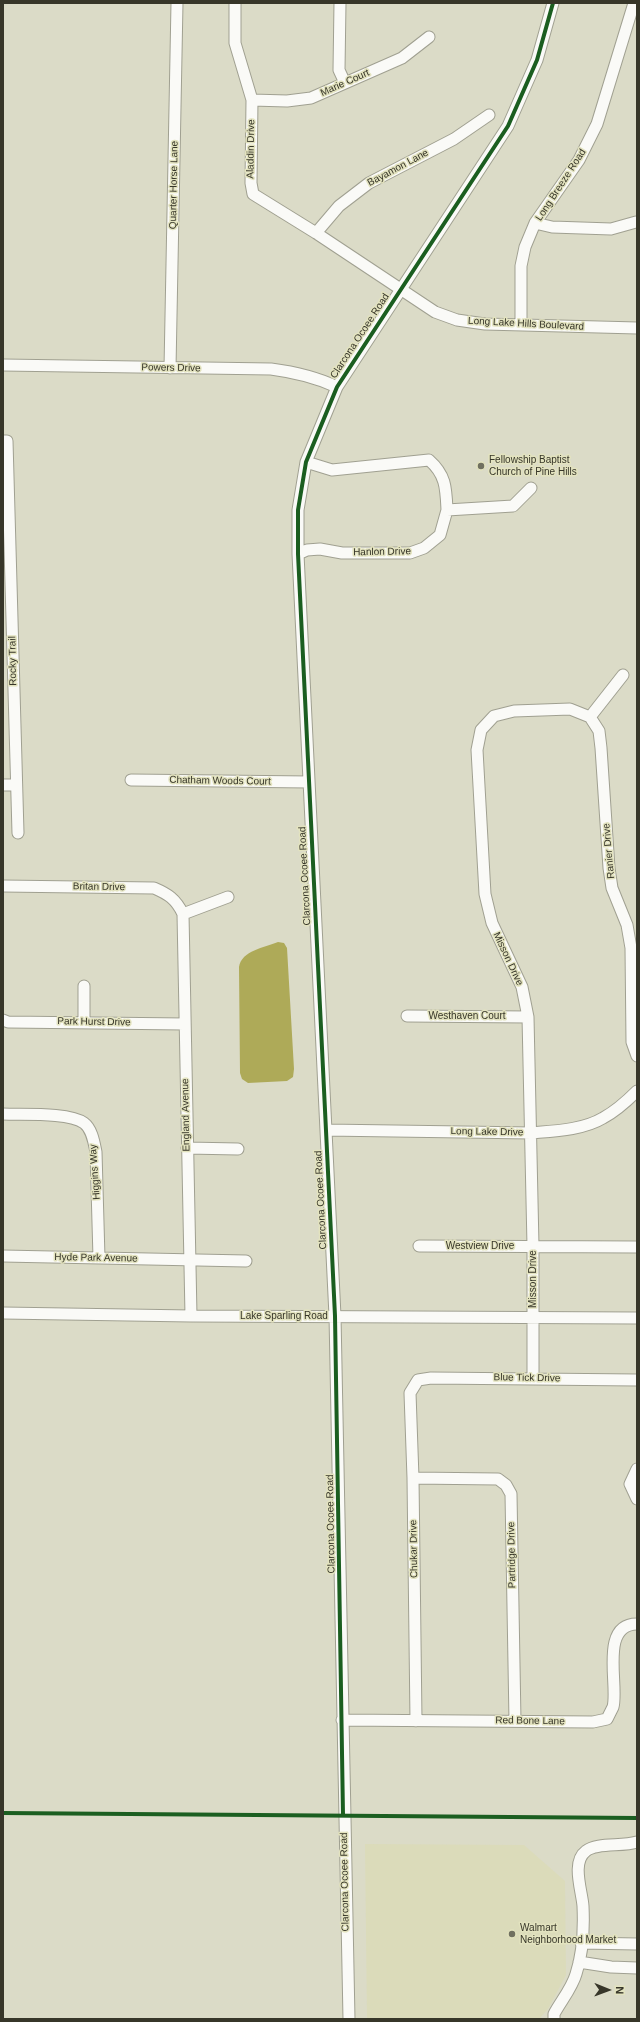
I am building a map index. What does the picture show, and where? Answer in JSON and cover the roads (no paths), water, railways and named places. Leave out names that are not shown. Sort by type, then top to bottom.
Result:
[{"type":"street","name":"Quarter Horse Lane","points":[[170,368],[177,3]]},
{"type":"street","name":"Aladdin Drive","points":[[235,3],[235,43],[252,100],[251,183],[253,194],[316,233],[399,290]]},
{"type":"street","points":[[340,3],[339,70],[345,83]]},
{"type":"street","name":"Clarcona Ocoee Road","points":[[347,2019],[335,1316],[298,554],[298,510],[306,462],[337,387],[399,290],[508,126],[537,60],[553,3]]},
{"type":"street","name":"Long Breeze Road","points":[[521,325],[521,266],[525,247],[536,223],[579,160],[597,124],[634,3]]},
{"type":"street","name":"Marie Court","points":[[252,100],[287,101],[311,98],[402,58],[429,37]]},
{"type":"street","name":"Bayamon Lane","points":[[316,233],[339,206],[369,183],[454,139],[490,115]]},
{"type":"street","points":[[536,223],[552,227],[611,230],[636,222]]},
{"type":"street","name":"Long Lake Hills Boulevard","points":[[399,290],[435,312],[458,320],[485,324],[637,328]]},
{"type":"street","name":"Powers Drive","points":[[3,365],[271,369],[293,372],[323,380],[337,387]]},
{"type":"street","name":"Rocky Trail","points":[[5,441],[18,833]]},
{"type":"street","name":"Hanlon Drive","points":[[298,554],[307,550],[320,549],[342,553],[410,553],[424,548],[440,535],[447,510],[446,487],[439,469],[429,460],[332,470],[306,462]]},
{"type":"street","points":[[447,510],[513,506],[531,488]]},
{"type":"street","points":[[590,717],[623,675]]},
{"type":"street","name":"Misson Drive","points":[[534,1378],[528,1017],[522,987],[492,924],[485,894],[477,750],[481,730],[494,716],[514,710],[570,709],[590,717]]},
{"type":"street","name":"Ranier Drive","points":[[590,717],[599,731],[609,868],[612,888],[627,925],[631,948],[632,1042],[637,1056]]},
{"type":"street","name":"Chatham Woods Court","points":[[131,780],[309,782]]},
{"type":"street","points":[[3,785],[16,784]]},
{"type":"street","name":"Britan Drive","points":[[3,886],[154,888],[170,895],[178,904],[183,914]]},
{"type":"street","points":[[183,914],[228,897]]},
{"type":"street","name":"England Avenue","points":[[183,914],[191,1316]]},
{"type":"street","points":[[84,986],[84,1022]]},
{"type":"street","name":"Westhaven Court","points":[[407,1016],[528,1017]]},
{"type":"street","name":"Park Hurst Drive","points":[[3,1020],[8,1022],[185,1024]]},
{"type":"street","name":"Long Lake Drive","points":[[326,1130],[531,1133],[557,1131],[584,1126],[603,1119],[621,1106],[637,1091]]},
{"type":"street","name":"Higgins Way","points":[[3,1114],[54,1115],[72,1118],[84,1123],[92,1134],[96,1152],[99,1258]]},
{"type":"street","points":[[187,1148],[238,1148]]},
{"type":"street","name":"Westview Drive","points":[[418,1246],[637,1247]]},
{"type":"street","name":"Hyde Park Avenue","points":[[3,1256],[246,1261]]},
{"type":"street","name":"Lake Sparling Road","points":[[3,1313],[191,1316],[637,1318]]},
{"type":"street","name":"Blue Tick Drive","points":[[418,1380],[431,1378],[534,1378],[637,1380]]},
{"type":"street","name":"Chukar Drive","points":[[416,1721],[413,1478],[410,1393],[418,1380]]},
{"type":"street","points":[[637,1469],[630,1484],[637,1499]]},
{"type":"street","name":"Partridge Drive","points":[[413,1478],[498,1479],[506,1485],[511,1494],[515,1721]]},
{"type":"street","name":"Red Bone Lane","points":[[342,1720],[593,1722],[607,1719],[613,1707],[614,1641],[621,1630],[633,1624],[637,1624]]},
{"type":"street","points":[[554,2019],[554,2014],[576,1975],[579,1962],[582,1943],[583,1908],[578,1864],[581,1856],[592,1847],[629,1845],[637,1842]]},
{"type":"street","points":[[582,1943],[637,1944]]},
{"type":"street","points":[[579,1962],[611,1967],[637,1968]]},
{"type":"place","name":"Fellowship Baptist Church of Pine Hills","points":[[481,466]]},
{"type":"place","name":"Walmart Neighborhood Market","points":[[512,1934]]}]
